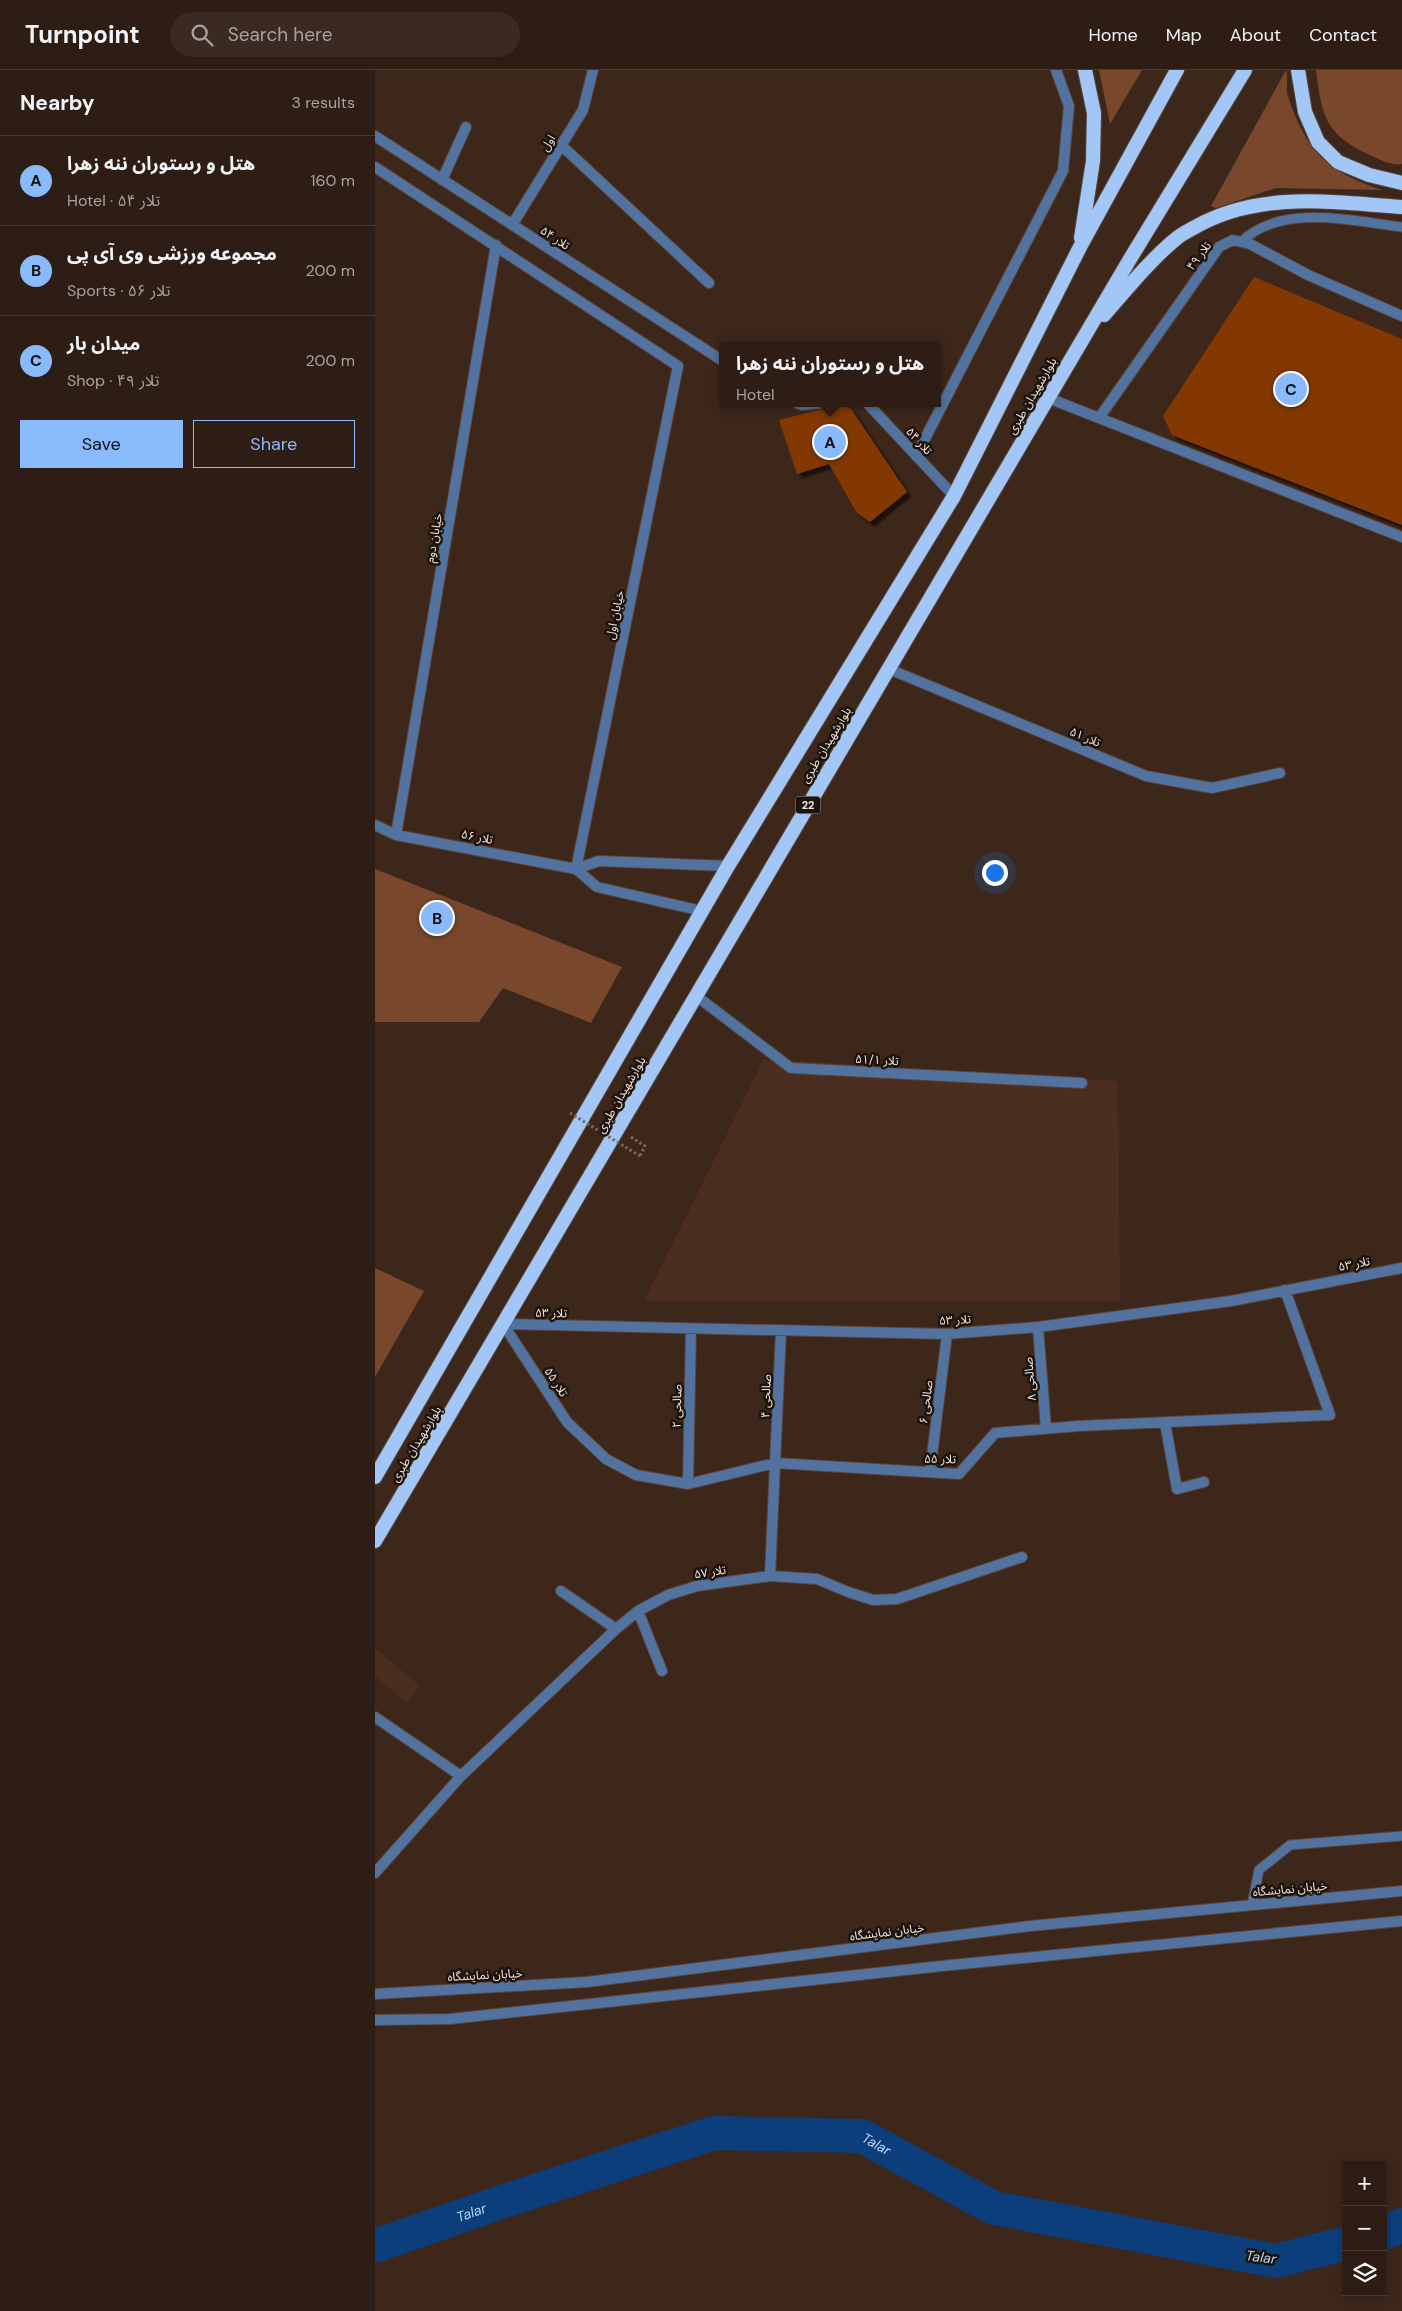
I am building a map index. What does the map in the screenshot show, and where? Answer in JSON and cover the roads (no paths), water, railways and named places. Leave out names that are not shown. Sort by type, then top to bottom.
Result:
[{"type":"highway","points":[[1080,247],[1093,161],[1094,113],[1085,70]]},
{"type":"highway","name":"بلوارشهیدان طبری","points":[[375,1477],[728,866],[954,496],[1080,247],[1177,70]]},
{"type":"highway","name":"بلوارشهیدان طبری","points":[[375,1541],[1083,338],[1245,70]]},
{"type":"highway","points":[[1298,70],[1305,112],[1319,142],[1338,162],[1369,176],[1402,183]]},
{"type":"highway","points":[[1083,338],[1146,268],[1178,237],[1213,217],[1247,207],[1279,201],[1311,201],[1402,207]]},
{"type":"highway","points":[[375,1466],[388,1456]]},
{"type":"street","name":"اول","points":[[512,225],[583,110],[593,70]]},
{"type":"street","points":[[916,456],[1063,171],[1069,106],[1056,70]]},
{"type":"street","points":[[442,180],[466,127]]},
{"type":"street","name":"تلار ۵۴","points":[[375,136],[719,358]]},
{"type":"street","points":[[561,145],[709,283]]},
{"type":"street","points":[[375,167],[496,246]]},
{"type":"street","name":"تلار ۴۹","points":[[1099,418],[1219,247],[1233,240],[1241,242]]},
{"type":"street","points":[[1241,242],[1250,244],[1307,275],[1402,316]]},
{"type":"street","name":"خیابان اول","points":[[496,246],[678,366],[576,869]]},
{"type":"street","name":"خیابان دوم","points":[[396,835],[496,246]]},
{"type":"street","points":[[1048,398],[1402,538]]},
{"type":"street","name":"تلار ۵۴","points":[[871,407],[954,496]]},
{"type":"street","name":"تلار ۵۱","points":[[889,669],[1146,776],[1213,788],[1280,773]]},
{"type":"street","name":"تلار ۵۶","points":[[375,825],[396,835],[576,869]]},
{"type":"street","points":[[576,869],[599,861],[728,866]]},
{"type":"street","points":[[576,869],[597,887],[702,911]]},
{"type":"street","name":"تلار ۵۱/۱","points":[[695,995],[791,1068],[1082,1083]]},
{"type":"street","name":"تلار ۵۳","points":[[503,1324],[947,1334],[1038,1327],[1231,1300],[1402,1268]]},
{"type":"street","name":"تلار ۵۵","points":[[503,1324],[567,1422],[606,1459],[636,1475],[688,1484],[775,1463],[959,1474],[995,1433],[1330,1415],[1285,1290]]},
{"type":"street","name":"صالحی ۸","points":[[1038,1327],[1047,1429]]},
{"type":"street","name":"صالحی ۲","points":[[688,1484],[691,1329]]},
{"type":"street","name":"صالحی ۴","points":[[770,1576],[781,1330]]},
{"type":"street","name":"صالحی ۶","points":[[930,1472],[947,1334]]},
{"type":"street","points":[[1165,1423],[1177,1489],[1204,1482]]},
{"type":"street","name":"تلار ۵۷","points":[[375,1873],[461,1776],[616,1629],[638,1611],[668,1595],[697,1586],[770,1576],[817,1579],[873,1600],[897,1599],[1022,1558]]},
{"type":"street","points":[[561,1591],[616,1629]]},
{"type":"street","points":[[638,1611],[661,1670]]},
{"type":"street","points":[[375,1717],[461,1776]]},
{"type":"street","name":"خیابان نمایشگاه","points":[[375,1994],[587,1982],[1029,1926],[1402,1891]]},
{"type":"street","points":[[375,2020],[450,2019],[941,1966],[1402,1921]]},
{"type":"lane","points":[[1241,242],[1253,230],[1277,222],[1309,217],[1402,227]]},
{"type":"lane","points":[[1252,1905],[1259,1870],[1290,1845],[1402,1836]]},
{"type":"waterway","name":"Talar","points":[[375,2246],[504,2201],[714,2133],[862,2136],[994,2208],[1276,2261],[1342,2244]]},
{"type":"waterway","name":"Talar","points":[[1387,2231],[1402,2225]]},
{"type":"place","name":"میدان بار","points":[[1291,389]]},
{"type":"place","name":"هتل و رستوران ننه زهرا","points":[[830,442]]},
{"type":"place","name":"مجموعه ورزشی وی آی پی","points":[[437,918]]}]
